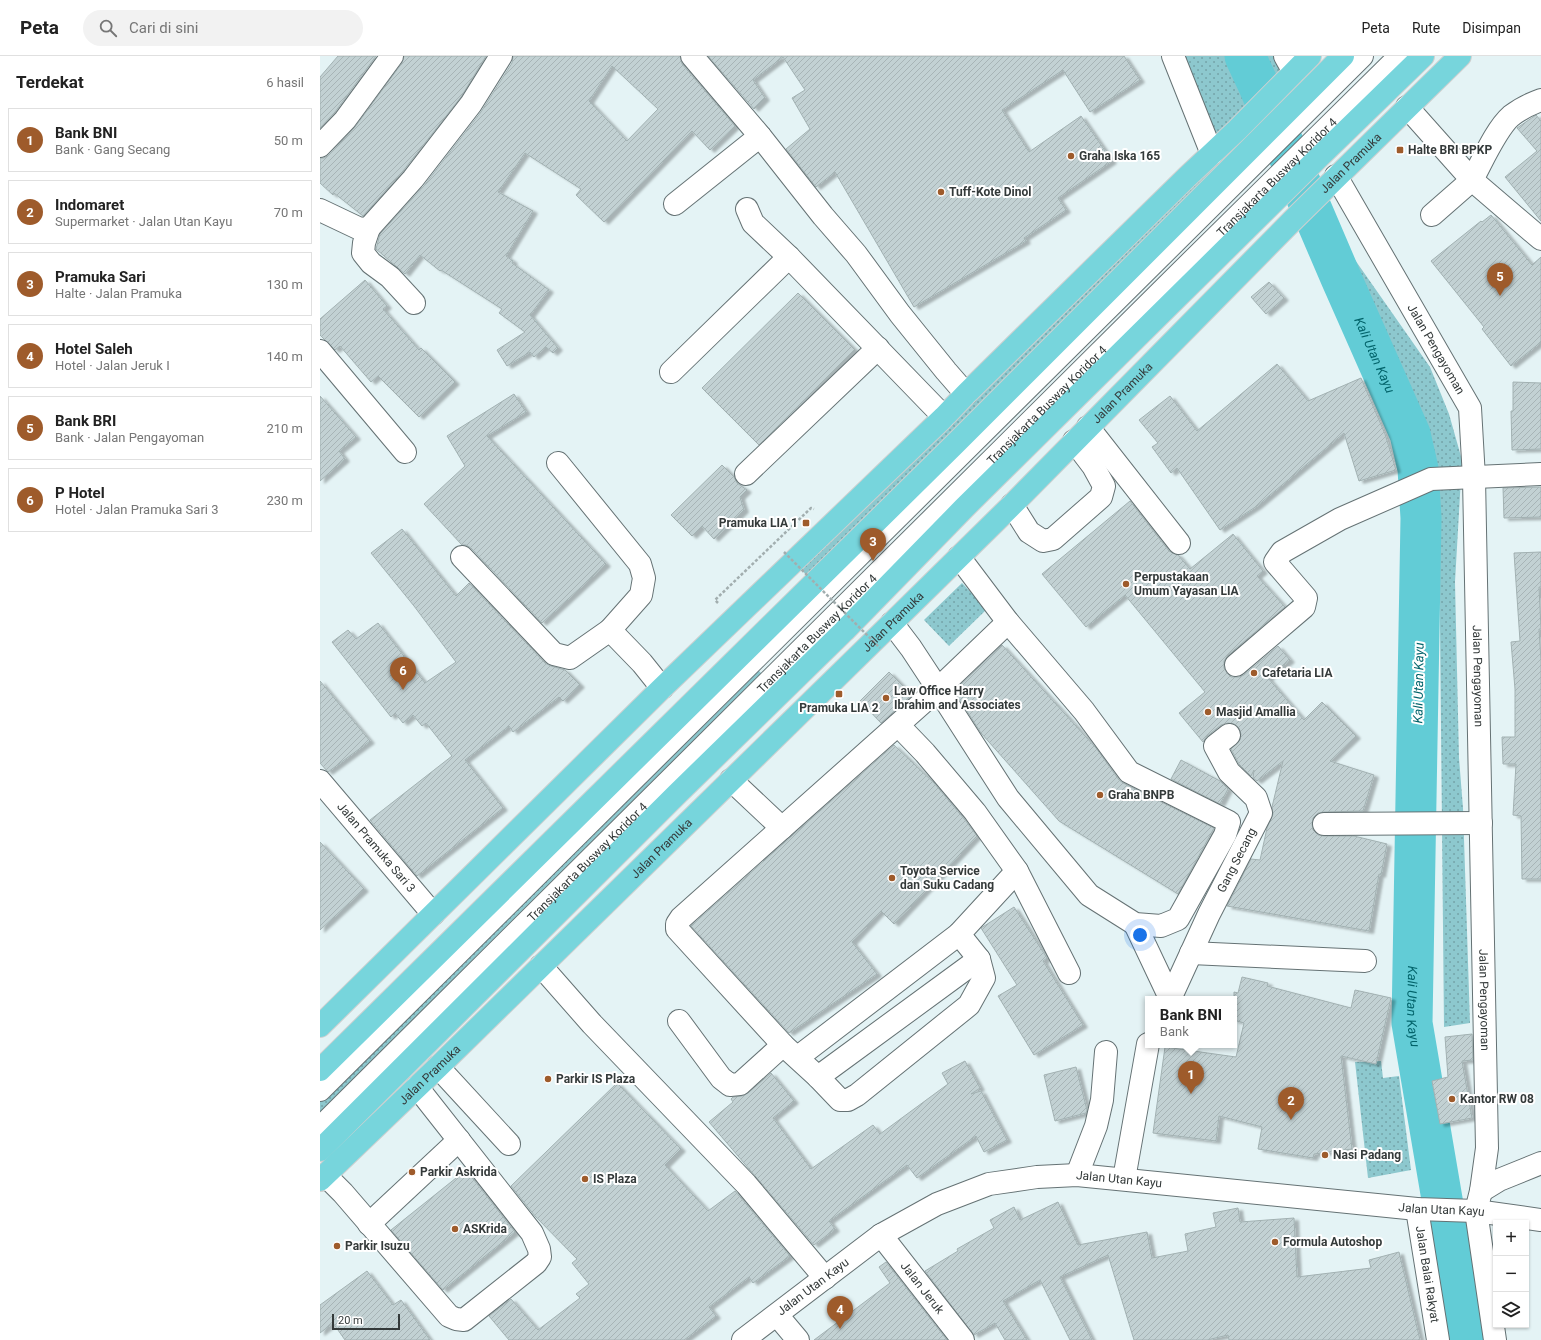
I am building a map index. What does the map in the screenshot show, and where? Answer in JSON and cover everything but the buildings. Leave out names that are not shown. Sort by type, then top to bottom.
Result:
[{"type":"main road","points":[[320,1026],[662,688],[944,417],[1212,154],[1253,113],[1288,69],[1310,56]]},
{"type":"main road","points":[[320,1070],[1156,242],[1269,139],[1305,104],[1343,56]]},
{"type":"main road","name":"Jalan Pramuka","points":[[320,1150],[844,631],[970,503],[1423,56]]},
{"type":"main road","name":"Jalan Pramuka","points":[[323,1178],[732,780],[871,650],[892,623],[1012,505],[1331,182],[1460,56]]},
{"type":"main road","points":[[1156,242],[1157,207]]},
{"type":"main road","points":[[844,631],[871,650]]},
{"type":"street","points":[[320,146],[345,120],[392,56]]},
{"type":"street","points":[[414,303],[390,277],[371,263],[363,253],[364,243],[369,228],[413,179],[471,104],[501,56]]},
{"type":"street","points":[[692,56],[760,136],[823,216],[860,259],[900,314],[966,394]]},
{"type":"street","points":[[1173,56],[1212,154]]},
{"type":"street","points":[[1305,104],[1362,56]]},
{"type":"street","name":"Transjakarta Busway Koridor 4","points":[[320,1128],[1288,165],[1400,56]]},
{"type":"street","points":[[1432,215],[1472,180],[1501,127],[1510,117],[1528,105],[1541,100]]},
{"type":"street","points":[[1407,107],[1472,180],[1541,239]]},
{"type":"street","points":[[675,204],[760,136]]},
{"type":"street","points":[[320,1090],[1269,139]]},
{"type":"street","name":"Jalan Pengayoman","points":[[1331,182],[1470,408],[1474,478],[1487,1148],[1470,1204]]},
{"type":"street","points":[[747,209],[753,223],[789,257],[944,417]]},
{"type":"street","points":[[320,210],[360,229],[369,228]]},
{"type":"street","points":[[671,372],[789,257]]},
{"type":"street","points":[[746,474],[878,348]]},
{"type":"street","points":[[320,351],[406,452]]},
{"type":"street","points":[[1012,505],[1029,532],[1043,541],[1054,539],[1101,497],[1104,486],[1093,466],[1081,434]]},
{"type":"street","points":[[1081,434],[1179,543]]},
{"type":"street","points":[[462,557],[554,654],[570,658],[610,630],[641,595],[644,578],[640,564],[558,463]]},
{"type":"street","points":[[1236,665],[1304,607],[1306,598],[1275,562],[1282,552],[1340,519],[1431,479],[1541,474]]},
{"type":"street","points":[[892,623],[911,648],[1008,798],[1089,895],[1135,924],[1161,926],[1178,919],[1225,835],[1229,822],[1129,772],[1084,711],[1008,622],[959,556]]},
{"type":"street","points":[[959,934],[979,959],[984,978],[969,1005],[857,1095],[848,1100],[840,1100],[790,1051],[679,933],[677,924],[681,918],[938,689],[1008,622]]},
{"type":"street","points":[[610,630],[642,663],[662,688]]},
{"type":"street","points":[[898,725],[925,753],[975,812],[1017,871],[1070,973]]},
{"type":"street","name":"Gang Secang","points":[[1171,996],[1209,914],[1261,813],[1256,798],[1229,772],[1215,746],[1229,735]]},
{"type":"street","points":[[732,780],[782,828]]},
{"type":"street","name":"Jalan Pramuka Sari 3","points":[[320,781],[433,914]]},
{"type":"street","points":[[1324,824],[1481,823]]},
{"type":"street","points":[[679,1021],[721,1078],[730,1085],[740,1084],[959,934],[1017,871]]},
{"type":"street","points":[[1135,924],[1169,996]]},
{"type":"street","points":[[1191,953],[1365,961]]},
{"type":"street","points":[[818,1077],[979,959]]},
{"type":"street","points":[[541,966],[592,1024],[746,1184],[825,1278]]},
{"type":"street","points":[[1124,1179],[1147,1048]]},
{"type":"street","points":[[1077,1175],[1098,1119],[1102,1100],[1106,1052]]},
{"type":"street","points":[[438,1067],[509,1144]]},
{"type":"street","points":[[323,1178],[343,1192],[449,1316],[456,1319],[464,1320],[536,1263],[540,1257],[539,1249],[532,1233],[417,1087]]},
{"type":"street","points":[[369,1224],[459,1140]]},
{"type":"street","points":[[1496,1340],[1470,1204],[1499,1180],[1541,1163]]},
{"type":"street","name":"Jalan Utan Kayu","points":[[743,1340],[881,1235],[937,1204],[989,1184],[1037,1177],[1077,1175],[1422,1209],[1470,1204],[1541,1220]]},
{"type":"street","name":"Jalan Balai Rakyat","points":[[1422,1209],[1438,1340]]},
{"type":"street","name":"Jalan Jeruk","points":[[881,1235],[963,1340]]},
{"type":"street","points":[[777,1314],[798,1340]]},
{"type":"path","points":[[784,552],[871,650]]},
{"type":"shaded area","points":[[1170,56],[1281,56],[1289,71],[1236,130],[1254,144],[814,582],[793,562],[1211,154]]},
{"type":"shaded area","points":[[1346,247],[1430,367],[1449,414],[1462,460],[1455,582],[1459,758],[1463,808],[1470,1023],[1444,1027],[1439,526],[1431,452],[1416,411],[1395,364],[1343,262]]},
{"type":"shaded area","points":[[962,583],[987,609],[949,646],[924,620]]},
{"type":"shaded area","points":[[751,663],[769,681],[320,1128],[320,1090]]},
{"type":"shaded area","points":[[1381,1061],[1383,1078],[1399,1076],[1411,1170],[1368,1178],[1355,1062]]},
{"type":"waterway","name":"Kali Utan Kayu","points":[[1245,56],[1410,434],[1418,469],[1421,518],[1412,1023],[1466,1340]]},
{"type":"place","name":"Halte BRI BPKP","points":[[1400,150]]},
{"type":"place","name":"Graha Iska 165","points":[[1071,156]]},
{"type":"place","name":"Tuff-Kote Dinol","points":[[941,192]]},
{"type":"place","name":"Bank BRI","points":[[1500,296]]},
{"type":"place","name":"Pramuka LIA 1","points":[[806,523]]},
{"type":"place","name":"Pramuka Sari","points":[[873,561]]},
{"type":"place","name":"Perpustakaan Umum Yayasan LIA","points":[[1126,584]]},
{"type":"place","name":"Cafetaria LIA","points":[[1254,673]]},
{"type":"place","name":"P Hotel","points":[[403,690]]},
{"type":"place","name":"Pramuka LIA 2","points":[[839,694]]},
{"type":"place","name":"Law Office Harry Ibrahim and Associates","points":[[886,698]]},
{"type":"place","name":"Masjid Amallia","points":[[1208,712]]},
{"type":"place","name":"Graha BNPB","points":[[1100,795]]},
{"type":"place","name":"Toyota Service dan Suku Cadang","points":[[892,878]]},
{"type":"place","name":"Parkir IS Plaza","points":[[548,1079]]},
{"type":"place","name":"Bank BNI","points":[[1191,1094]]},
{"type":"place","name":"Kantor RW 08","points":[[1452,1099]]},
{"type":"place","name":"Indomaret","points":[[1291,1120]]},
{"type":"place","name":"Nasi Padang","points":[[1325,1155]]},
{"type":"place","name":"Parkir Askrida","points":[[412,1172]]},
{"type":"place","name":"IS Plaza","points":[[585,1179]]},
{"type":"place","name":"ASKrida","points":[[455,1229]]},
{"type":"place","name":"Formula Autoshop","points":[[1275,1242]]},
{"type":"place","name":"Parkir Isuzu","points":[[337,1246]]},
{"type":"place","name":"Hotel Saleh","points":[[840,1329]]}]
